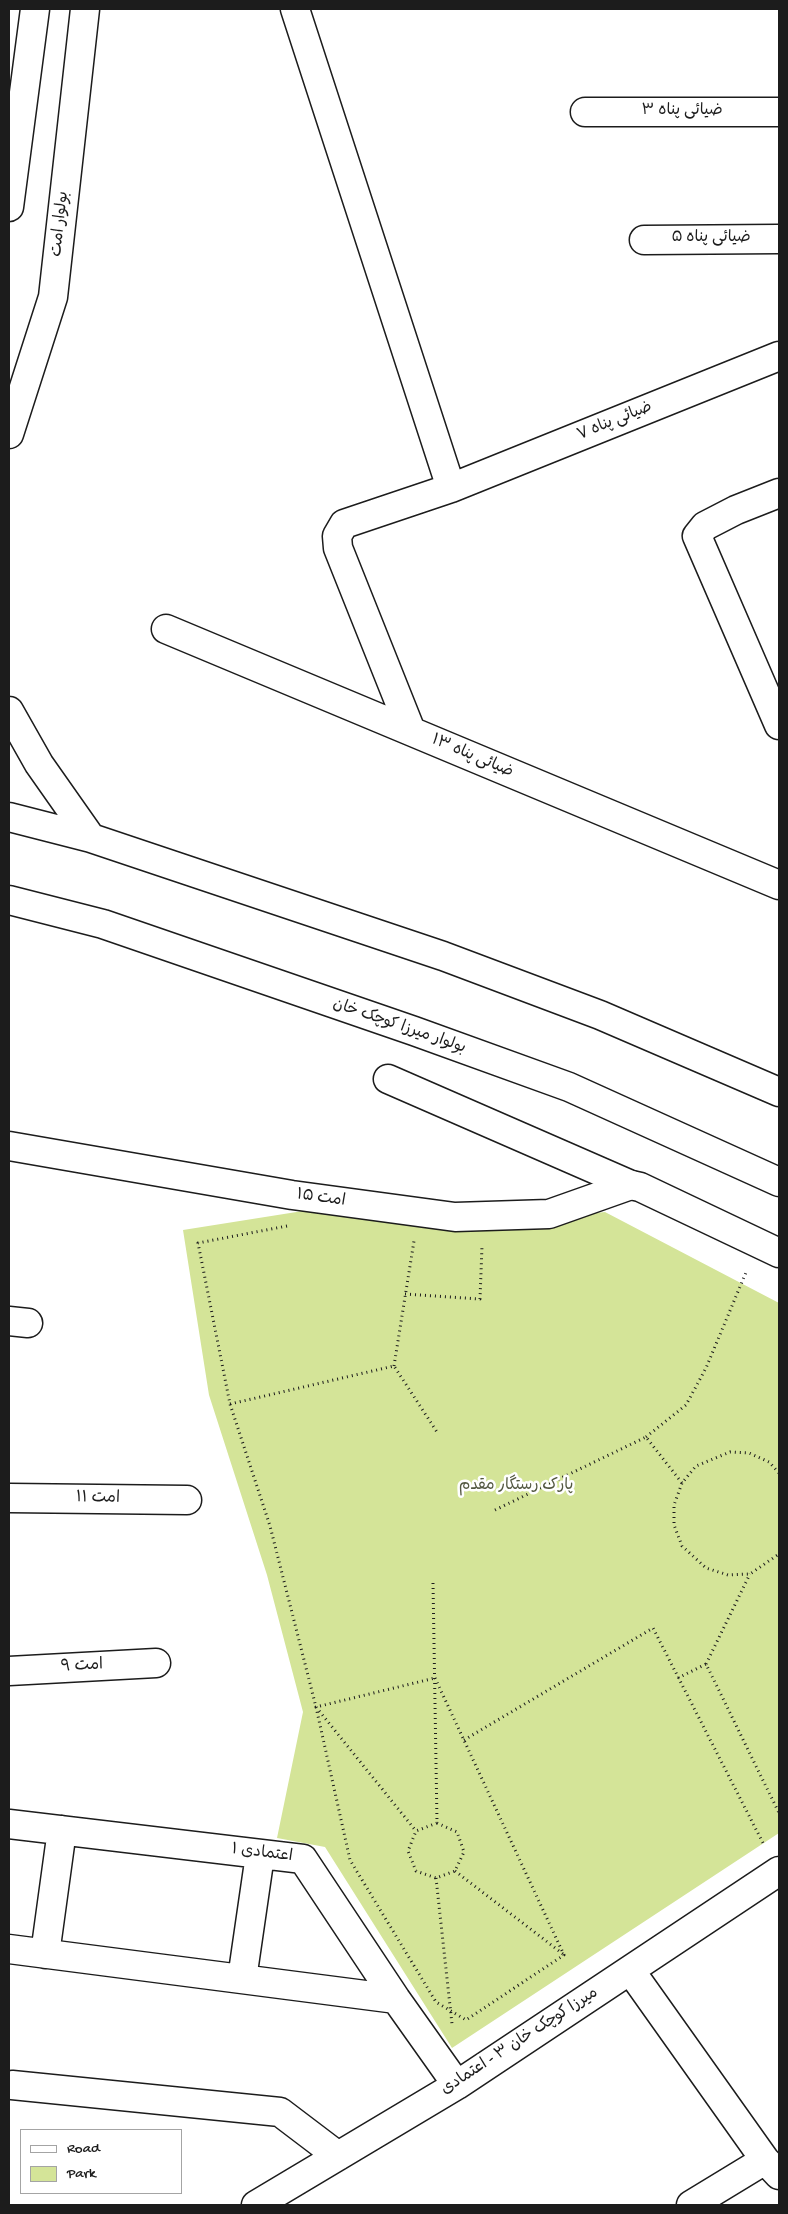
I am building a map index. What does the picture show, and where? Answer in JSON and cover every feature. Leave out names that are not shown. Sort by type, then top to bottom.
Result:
[{"type":"street","points":[[9,207],[35,9]]},
{"type":"street","name":"بولوار امت","points":[[9,434],[53,298],[85,9]]},
{"type":"street","points":[[295,9],[451,488]]},
{"type":"street","name":"ضیائی پناه ۳","points":[[585,112],[779,112]]},
{"type":"street","name":"ضیائی پناه ۵","points":[[644,240],[779,239]]},
{"type":"street","name":"ضیائی پناه ۷","points":[[411,731],[338,548],[337,536],[344,524],[451,488],[779,356]]},
{"type":"street","points":[[779,493],[736,510],[706,526],[697,536],[772,688],[779,725]]},
{"type":"street","name":"ضیائی پناه ۱۳","points":[[166,628],[779,885]]},
{"type":"street","points":[[9,711],[38,764],[92,838]]},
{"type":"street","points":[[15,825],[92,838],[443,956],[600,1015],[779,1092]]},
{"type":"street","name":"بولوار میرزا کوچک خان","points":[[9,900],[103,924],[414,1031],[568,1087],[779,1182]]},
{"type":"street","points":[[388,1079],[631,1185],[640,1187],[769,1248]]},
{"type":"street","name":"امت ۱۵","points":[[9,1146],[292,1195],[454,1217],[549,1214],[631,1185]]},
{"type":"street","name":"امت ۱۱","points":[[9,1498],[187,1500]]},
{"type":"street","name":"امت ۹","points":[[9,1671],[156,1663]]},
{"type":"street","name":"اعتمادی ۱","points":[[9,1824],[303,1859],[396,1999],[457,2085]]},
{"type":"street","points":[[45,1954],[62,1830]]},
{"type":"street","points":[[242,1979],[260,1854]]},
{"type":"street","name":"میرزا کوچک خان ۳ - اعتمادی","points":[[256,2205],[457,2085],[630,1970],[774,1861]]},
{"type":"street","points":[[9,1949],[396,1999]]},
{"type":"street","points":[[630,1970],[772,2168],[691,2205]]},
{"type":"street","points":[[12,2085],[280,2112],[338,2156]]},
{"type":"path","points":[[292,1226],[198,1243],[230,1404],[270,1526],[316,1707],[350,1860],[436,2002],[466,2020],[564,1955]]},
{"type":"path","points":[[415,1233],[394,1366],[437,1432]]},
{"type":"path","points":[[405,1294],[480,1299],[482,1236]]},
{"type":"path","points":[[495,1510],[646,1437],[686,1404],[706,1368],[726,1318],[769,1248]]},
{"type":"path","points":[[230,1404],[394,1366]]},
{"type":"path","points":[[646,1437],[682,1483]]},
{"type":"path","points":[[750,1574],[728,1575],[706,1568],[682,1546],[674,1525],[674,1505],[682,1483],[696,1466],[730,1452],[749,1453],[769,1462],[779,1473]]},
{"type":"path","points":[[678,1678],[706,1664],[750,1574],[779,1554]]},
{"type":"path","points":[[433,1583],[437,1823]]},
{"type":"path","points":[[464,1740],[653,1628],[774,1861]]},
{"type":"path","points":[[706,1664],[779,1813]]},
{"type":"path","points":[[316,1707],[435,1678]]},
{"type":"path","points":[[435,1678],[564,1955]]},
{"type":"path","points":[[316,1707],[416,1831]]},
{"type":"path","points":[[437,1823],[456,1832],[464,1852],[455,1871],[436,1878],[416,1871],[408,1851],[416,1831],[437,1823]]},
{"type":"path","points":[[455,1871],[564,1955]]},
{"type":"path","points":[[436,1878],[452,2029]]},
{"type":"green space","name":"پارک رستگار مقدم","points":[[328,1207],[483,1225],[605,1212],[779,1303],[779,1833],[452,2048],[325,1847],[277,1838],[303,1712],[267,1575],[209,1395],[183,1230]]}]
